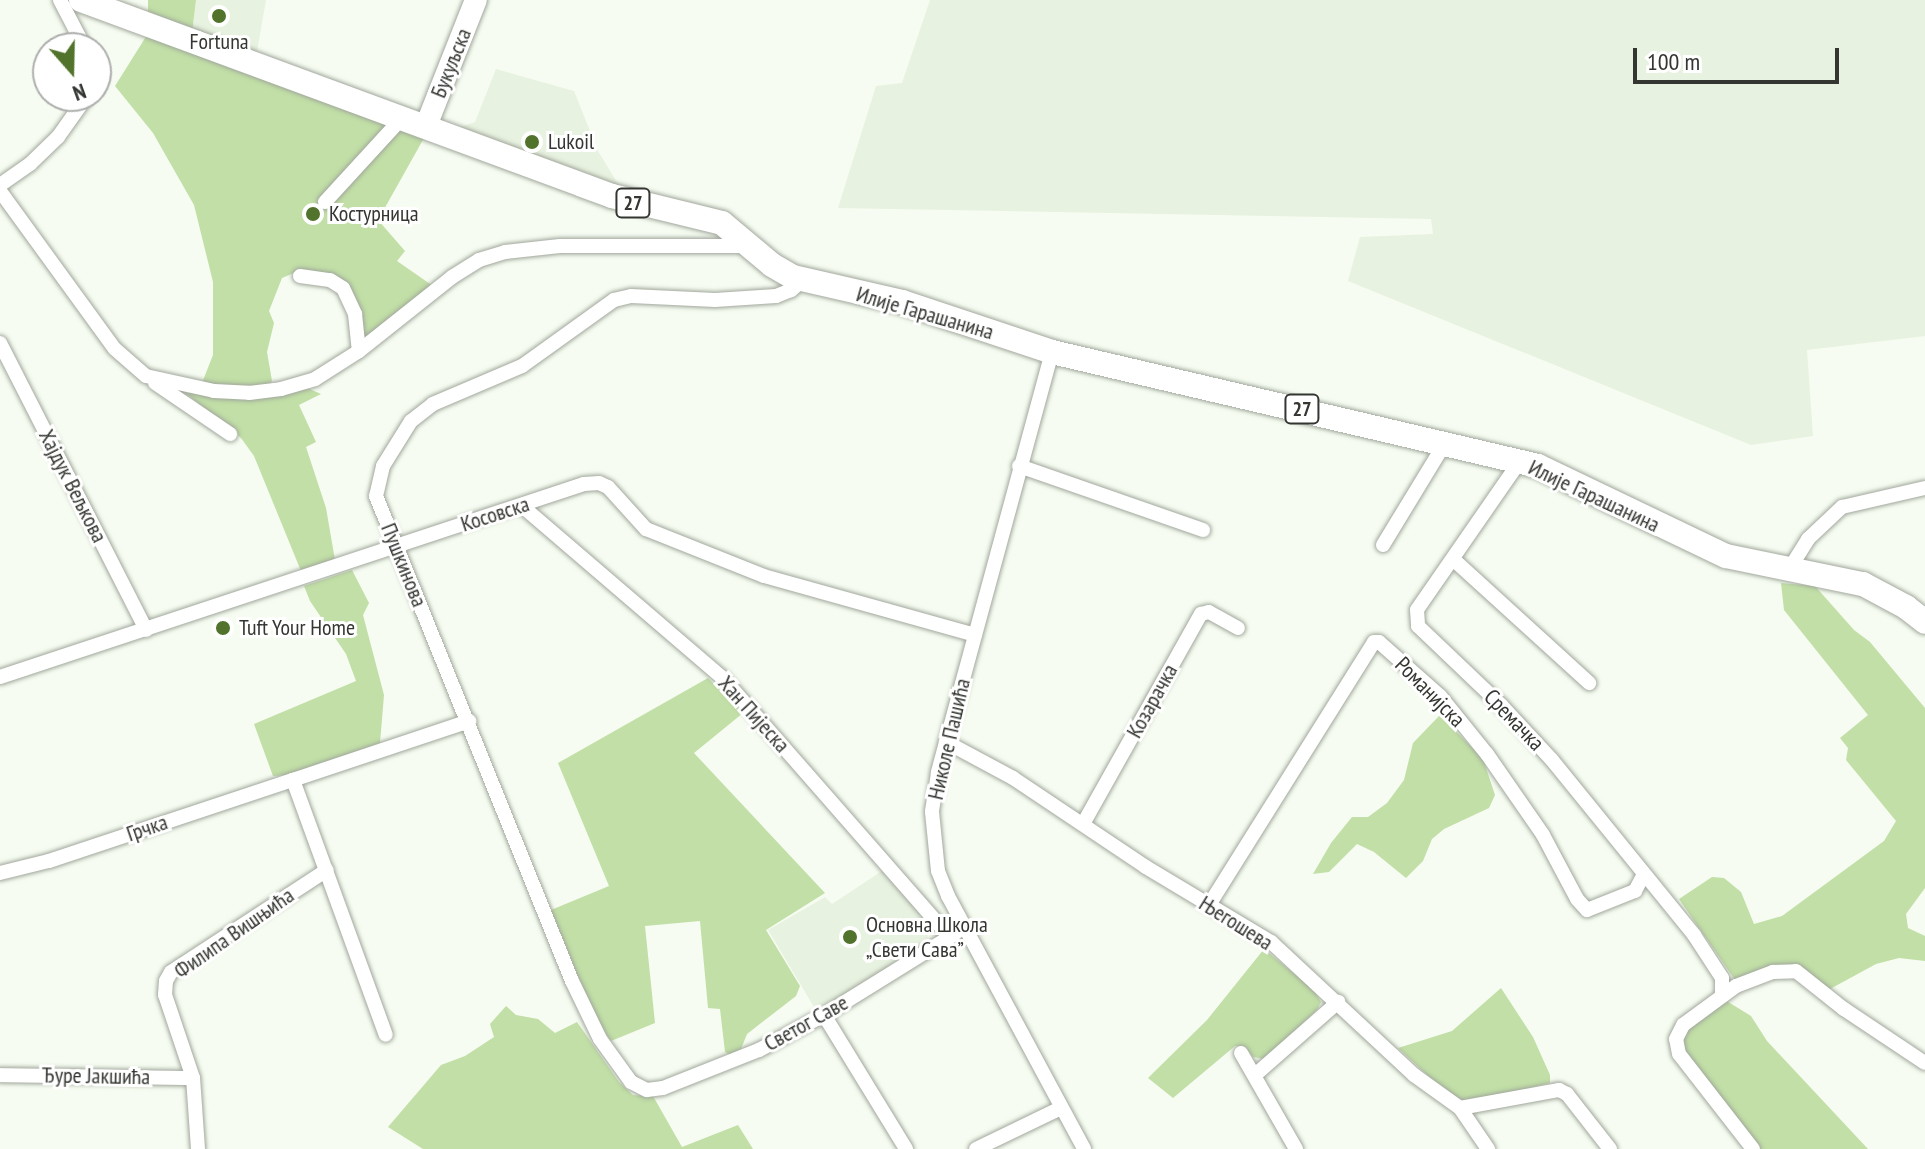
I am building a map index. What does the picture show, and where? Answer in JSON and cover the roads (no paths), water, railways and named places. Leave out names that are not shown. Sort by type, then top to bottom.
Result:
[{"type":"main road","name":"Илије Гарашанина","points":[[81,0],[612,196],[722,223],[779,270],[803,280],[902,302],[1052,352],[1538,466],[1726,556],[1790,568]]},
{"type":"main road","name":"Букуљска","points":[[426,126],[476,0]]},
{"type":"main road","name":"27","points":[[1790,568],[1863,584],[1906,607],[1925,622]]},
{"type":"street","points":[[60,0],[77,32]]},
{"type":"street","points":[[76,112],[58,137],[0,188],[115,349],[146,376],[230,434]]},
{"type":"street","points":[[325,202],[402,118]]},
{"type":"street","points":[[146,376],[214,391],[265,391],[315,379],[359,351],[452,277],[479,260],[505,252],[560,246],[749,246]]},
{"type":"street","points":[[300,276],[321,277],[343,288],[355,314],[359,351]]},
{"type":"street","name":"Пушкинова","points":[[654,1090],[639,1088],[631,1082],[600,1039],[551,932],[469,721],[376,496],[376,484],[397,440],[411,421],[433,404],[522,366],[614,300],[631,296],[715,300],[776,296],[791,290],[803,280]]},
{"type":"street","name":"Хајдук Вељкова","points":[[0,343],[146,630]]},
{"type":"street","name":"Николе Пашића","points":[[1052,352],[946,742],[932,812],[938,871],[965,928],[1084,1149]]},
{"type":"street","points":[[1383,545],[1445,443]]},
{"type":"street","name":"Сремачка","points":[[1520,461],[1417,610],[1418,626],[1501,705],[1552,760],[1729,982]]},
{"type":"street","points":[[1019,466],[1203,530]]},
{"type":"street","name":"Косовска","points":[[0,677],[584,484],[599,483],[608,487],[646,529],[764,576],[975,635]]},
{"type":"street","points":[[1790,568],[1808,539],[1842,507],[1925,488]]},
{"type":"street","name":"Хан Пијеска","points":[[522,506],[723,678],[950,937]]},
{"type":"street","points":[[1454,560],[1589,683]]},
{"type":"street","name":"Козарачка","points":[[1083,824],[1201,614],[1209,612],[1238,628]]},
{"type":"street","name":"Романијска","points":[[1209,905],[1366,650],[1374,642],[1379,642],[1440,696],[1487,754],[1543,835],[1587,910],[1635,891],[1643,876]]},
{"type":"street","name":"Грчка","points":[[0,873],[49,861],[469,721]]},
{"type":"street","name":"Његошева","points":[[946,742],[1013,778],[1271,942],[1414,1075],[1460,1108],[1488,1149]]},
{"type":"street","points":[[293,780],[386,1035]]},
{"type":"street","name":"Филипа Вишњића","points":[[198,1149],[193,1078],[165,995],[171,972],[327,870]]},
{"type":"street","points":[[950,937],[965,928]]},
{"type":"street","name":"Светог Саве","points":[[654,1090],[759,1050],[824,1015],[950,937]]},
{"type":"street","points":[[1753,1149],[1679,1054],[1676,1039],[1683,1025],[1722,996],[1729,982],[1773,972],[1796,971],[1844,1009],[1925,1063]]},
{"type":"street","points":[[1255,1075],[1338,1002]]},
{"type":"street","points":[[824,1015],[906,1149]]},
{"type":"street","points":[[1241,1053],[1296,1149]]},
{"type":"street","name":"Ђуре Јакшића","points":[[0,1075],[193,1078]]},
{"type":"street","points":[[1460,1108],[1559,1090],[1567,1094],[1610,1149]]},
{"type":"street","points":[[976,1149],[1061,1108]]},
{"type":"place","name":"Fortuna","points":[[219,16]]},
{"type":"place","name":"Lukoil","points":[[532,142]]},
{"type":"place","name":"Костурница","points":[[313,214]]},
{"type":"place","name":"Tuft Your Home","points":[[223,628]]},
{"type":"place","name":"Основна Школа „Свети Сава”","points":[[850,937]]}]
